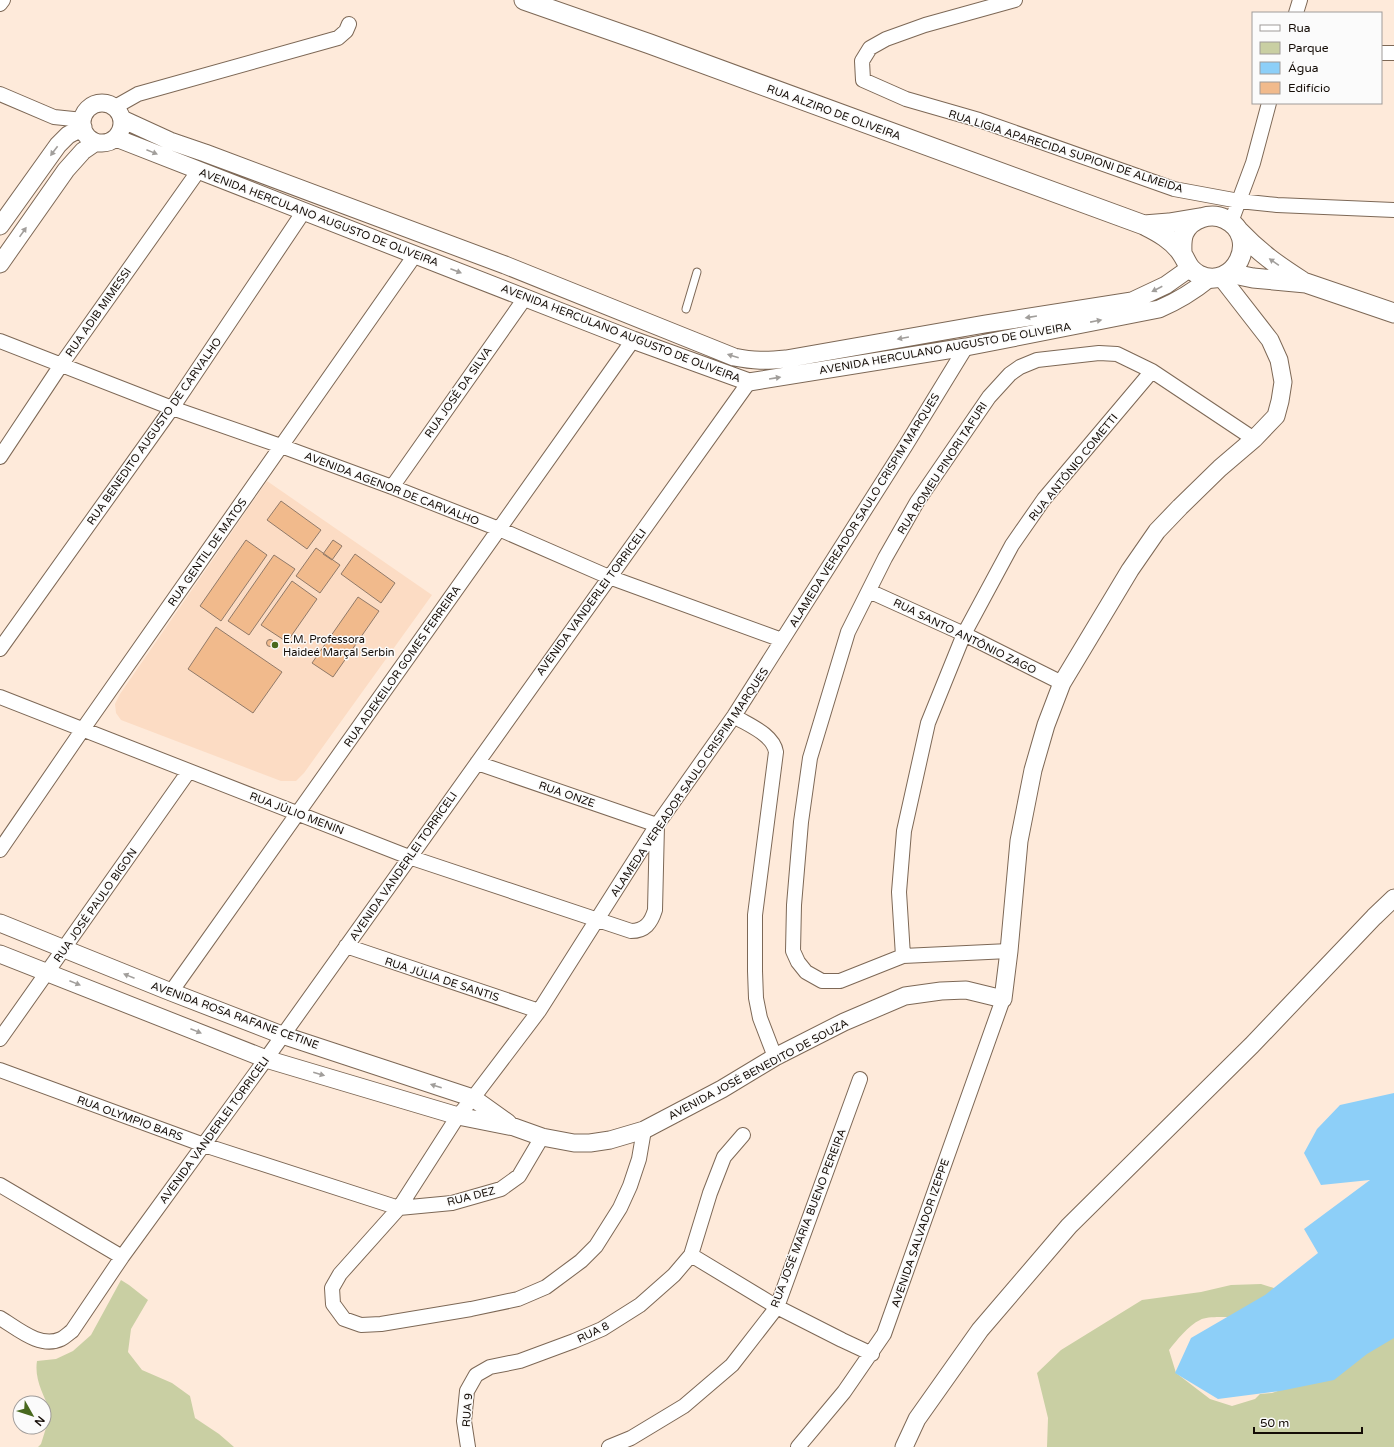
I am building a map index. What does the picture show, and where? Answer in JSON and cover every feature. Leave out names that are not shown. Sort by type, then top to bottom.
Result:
[{"type":"main road","name":"RUA ALZIRO DE OLIVEIRA","points":[[524,0],[1144,225],[1166,238],[1199,275],[1306,283],[1394,313]]},
{"type":"main road","name":"RUA ALZIRO DE OLIVEIRA","points":[[1144,225],[1169,223],[1210,216],[1221,217],[1235,226],[1255,248],[1267,258],[1306,283]]},
{"type":"main road","points":[[1186,261],[1182,244],[1184,233],[1190,225],[1199,218]]},
{"type":"main road","points":[[1220,276],[1238,264],[1242,254],[1243,242],[1235,226]]},
{"type":"street","points":[[0,4],[3,0]]},
{"type":"street","name":"RUA LIGIA APARECIDA SUPIONI DE ALMEIDA","points":[[1015,0],[925,25],[886,39],[870,48],[862,61],[863,80],[906,99],[979,120],[1167,186],[1239,201],[1277,205],[1394,210]]},
{"type":"street","points":[[1296,12],[1300,0]]},
{"type":"street","points":[[118,113],[138,94],[338,38],[346,31],[349,24]]},
{"type":"street","points":[[1382,53],[1394,53]]},
{"type":"street","points":[[0,94],[54,117],[83,123]]},
{"type":"street","points":[[0,264],[66,170],[83,151],[96,142],[110,141],[116,138],[122,126],[118,113],[109,104],[95,104],[85,113],[83,123],[86,133],[96,142]]},
{"type":"street","points":[[1235,226],[1239,201],[1253,163],[1269,104]]},
{"type":"street","name":"AVENIDA HERCULANO AUGUSTO DE OLIVEIRA","points":[[118,113],[170,141],[505,265],[734,357],[759,361],[786,359],[985,324],[1132,301],[1166,285],[1186,261]]},
{"type":"street","points":[[0,226],[58,145],[83,123]]},
{"type":"street","name":"AVENIDA HERCULANO AUGUSTO DE OLIVEIRA","points":[[116,138],[633,340],[749,382],[966,347],[1159,309],[1176,302],[1220,276]]},
{"type":"street","name":"RUA ADIB MIMESSI","points":[[0,457],[61,365],[199,170]]},
{"type":"street","name":"RUA BENEDITO AUGUSTO DE CARVALHO","points":[[0,649],[172,408],[304,211]]},
{"type":"street","name":"RUA GENTIL DE MATOS","points":[[0,850],[83,729],[416,255]]},
{"type":"street","points":[[1003,999],[1019,841],[1033,770],[1046,725],[1062,683],[1130,570],[1157,531],[1180,506],[1220,468],[1254,439],[1276,416],[1283,382],[1279,360],[1270,340],[1220,276]]},
{"type":"street","name":"RUA JOSÉ DA SILVA","points":[[392,487],[525,298]]},
{"type":"street","name":"RUA ADEKEILOR GOMES FERREIRA","points":[[171,992],[633,340]]},
{"type":"street","name":"AVENIDA AGENOR DE CARVALHO","points":[[0,341],[172,408],[282,446],[392,487],[499,529],[609,577],[782,640]]},
{"type":"street","name":"ALAMEDA VEREADOR SAULO CRISPIM MARQUES","points":[[644,1130],[639,1159],[630,1186],[620,1208],[596,1246],[581,1261],[546,1287],[518,1299],[472,1309],[381,1324],[361,1325],[344,1319],[334,1304],[332,1288],[340,1274],[358,1252],[399,1208],[458,1116],[539,1011],[657,825],[734,716],[906,445],[966,347]]},
{"type":"street","name":"RUA ROMEU PINORI TAFURI","points":[[1009,951],[903,956],[840,981],[822,980],[806,972],[798,962],[793,951],[794,905],[800,829],[810,758],[848,632],[885,558],[917,502],[989,397],[1010,374],[1020,367],[1037,360],[1099,353],[1117,354],[1152,371],[1254,439]]},
{"type":"street","points":[[749,382],[757,370],[759,361]]},
{"type":"street","name":"RUA ANTÔNIO COMETTI","points":[[903,956],[899,892],[904,831],[928,723],[964,634],[1012,545],[1044,499],[1152,371]]},
{"type":"street","name":"AVENIDA VANDERLEI TORRICELI","points":[[0,1318],[30,1336],[50,1342],[62,1338],[72,1331],[122,1257],[266,1059],[749,382]]},
{"type":"street","name":"RUA SANTO ANTÔNIO ZAGO","points":[[869,591],[964,634],[1062,683]]},
{"type":"street","name":"RUA JÚLIO MENIN","points":[[0,697],[410,857],[631,931],[638,931],[646,927],[652,919],[655,910],[657,825]]},
{"type":"street","points":[[734,716],[771,740],[776,752],[755,915],[756,998],[760,1018],[775,1057]]},
{"type":"street","name":"RUA ONZE","points":[[477,763],[657,825]]},
{"type":"street","name":"RUA JOSÉ PAULO BIGON","points":[[0,1039],[189,771]]},
{"type":"street","points":[[904,1447],[917,1419],[980,1330],[1069,1226],[1252,1045],[1394,898]]},
{"type":"street","name":"AVENIDA ROSA RAFANE CETINE","points":[[0,923],[282,1035],[473,1098]]},
{"type":"street","name":"RUA JÚLIA DE SANTIS","points":[[346,946],[539,1011]]},
{"type":"street","points":[[0,954],[266,1059],[458,1116]]},
{"type":"street","name":"AVENIDA JOSÉ BENEDITO DE SOUZA","points":[[458,1116],[514,1127],[542,1137],[574,1143],[590,1143],[610,1140],[644,1130],[722,1089],[775,1057],[844,1022],[906,996],[940,991],[966,990],[1003,999]]},
{"type":"street","name":"AVENIDA SALVADOR IZEPPE","points":[[798,1447],[844,1392],[872,1354],[884,1334],[1003,999]]},
{"type":"street","name":"RUA OLYMPIO BARS","points":[[0,1070],[204,1145],[399,1208]]},
{"type":"street","name":"RUA JOSÉ MARIA BUENO PEREIRA","points":[[609,1447],[631,1438],[684,1406],[732,1365],[777,1307],[860,1079]]},
{"type":"street","name":"AVENIDA JOSÉ BENEDITO DE SOUZA","points":[[473,1098],[514,1127]]},
{"type":"street","name":"RUA 8","points":[[476,1375],[490,1367],[520,1361],[574,1341],[602,1329],[640,1305],[674,1274],[691,1255],[710,1194],[724,1157],[743,1135]]},
{"type":"street","name":"RUA DEZ","points":[[399,1208],[452,1203],[501,1189],[518,1176],[542,1137]]},
{"type":"street","points":[[0,1185],[122,1257]]},
{"type":"street","points":[[691,1255],[777,1307],[872,1354]]},
{"type":"street","name":"RUA 9","points":[[468,1447],[464,1421],[467,1391],[476,1375]]},
{"type":"lane","points":[[686,309],[697,272]]},
{"type":"shaded area","name":"E.M. Professora Haideé Marçal Serbin","points":[[267,481],[432,595],[304,773],[296,781],[281,781],[121,720],[116,713],[115,704],[120,694]]},
{"type":"green space","points":[[121,1280],[129,1285],[148,1300],[131,1329],[128,1352],[142,1370],[172,1383],[190,1396],[195,1418],[219,1434],[234,1447],[38,1447],[41,1444],[44,1435],[52,1435],[52,1395],[43,1394],[38,1381],[36,1368],[37,1361],[56,1359],[73,1351],[91,1335]]},
{"type":"green space","points":[[1261,1284],[1277,1289],[1246,1318],[1204,1318],[1196,1322],[1183,1334],[1169,1350],[1176,1373],[1210,1399],[1232,1406],[1255,1399],[1260,1394],[1272,1393],[1318,1377],[1394,1334],[1394,1447],[1047,1447],[1048,1418],[1037,1373],[1061,1350],[1142,1300],[1201,1292],[1231,1285]]},
{"type":"water","points":[[1394,1093],[1394,1338],[1367,1354],[1334,1380],[1280,1391],[1218,1399],[1175,1373],[1191,1338],[1265,1295],[1318,1253],[1304,1229],[1370,1180],[1321,1185],[1304,1153],[1317,1129],[1340,1105]]},
{"type":"building","points":[[281,501],[321,530],[307,549],[267,520]]},
{"type":"building","points":[[246,540],[267,555],[221,621],[200,606]]},
{"type":"building","points":[[333,540],[342,546],[332,560],[323,554]]},
{"type":"building","points":[[316,548],[340,565],[320,593],[296,576]]},
{"type":"building","points":[[355,554],[395,583],[381,603],[341,574]]},
{"type":"building","points":[[274,555],[295,569],[249,635],[228,621]]},
{"type":"building","points":[[292,581],[317,599],[287,642],[261,625]]},
{"type":"building","points":[[358,597],[379,611],[333,677],[312,663]]},
{"type":"building","points":[[216,627],[282,672],[253,713],[188,669]]},
{"type":"building","points":[[270,639],[273,640],[273,646],[270,647],[267,646],[266,643],[267,640]]},
{"type":"place","name":"E.M. Professora Haideé Marçal Serbin","points":[[275,645]]}]
